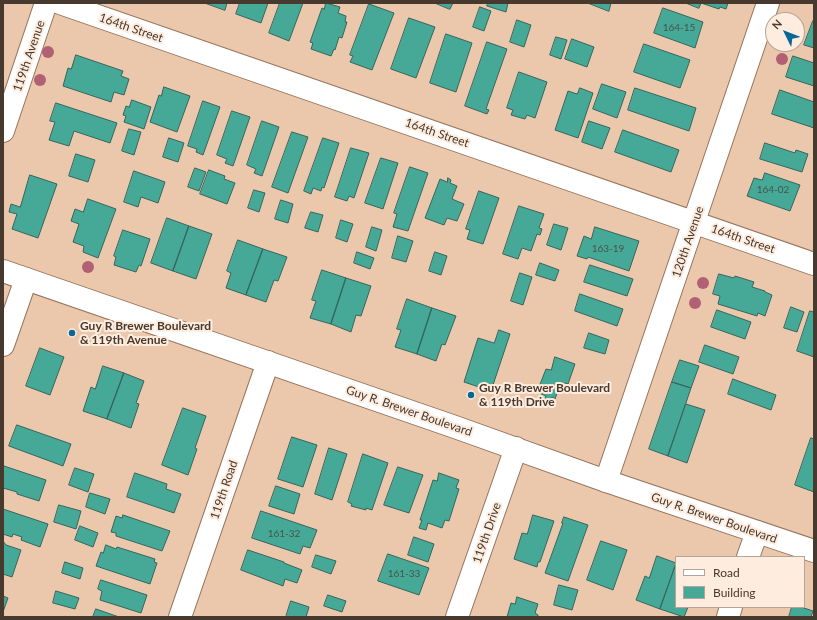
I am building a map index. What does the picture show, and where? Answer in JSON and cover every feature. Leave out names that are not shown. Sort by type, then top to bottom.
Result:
[{"type":"street","name":"119th Avenue","points":[[3,131],[46,3]]},
{"type":"street","name":"164th Street","points":[[60,3],[814,264]]},
{"type":"street","name":"120th Avenue","points":[[606,481],[695,223],[768,3]]},
{"type":"street","name":"Guy R. Brewer Boulevard","points":[[3,271],[516,448],[606,481],[814,551]]},
{"type":"street","points":[[3,345],[26,279]]},
{"type":"street","name":"119th Road","points":[[180,617],[268,362]]},
{"type":"street","name":"119th Drive","points":[[457,617],[516,448]]},
{"type":"street","points":[[748,556],[756,532]]},
{"type":"building","points":[[205,3],[227,3],[225,10]]},
{"type":"building","points":[[240,3],[268,3],[261,23],[236,14]]},
{"type":"building","points":[[280,3],[303,3],[289,41],[269,33]]},
{"type":"building","points":[[326,3],[340,7],[338,13],[346,16],[345,22],[347,22],[342,38],[339,37],[335,50],[334,49],[331,56],[311,49],[313,43],[310,42],[322,8],[324,9]]},
{"type":"building","points":[[435,3],[453,3],[450,9]]},
{"type":"building","points":[[488,3],[508,3],[506,12],[487,6]]},
{"type":"building","points":[[588,3],[611,3],[609,11]]},
{"type":"building","points":[[686,3],[701,3],[699,8]]},
{"type":"building","points":[[701,3],[728,3],[726,9],[720,7],[719,9]]},
{"type":"building","points":[[369,4],[394,13],[372,70],[350,62],[353,56],[350,55]]},
{"type":"building","points":[[480,7],[491,11],[484,31],[473,27]]},
{"type":"building","points":[[663,8],[703,22],[695,48],[654,33]]},
{"type":"building","points":[[409,18],[435,27],[416,78],[391,69]]},
{"type":"building","points":[[517,20],[531,25],[524,47],[510,42]]},
{"type":"building","points":[[813,21],[814,48],[805,45]]},
{"type":"building","points":[[446,34],[472,43],[456,92],[430,83]]},
{"type":"building","points":[[556,37],[567,40],[561,59],[550,55]]},
{"type":"building","points":[[572,39],[594,47],[587,67],[565,59]]},
{"type":"building","points":[[487,42],[507,49],[486,109],[489,110],[487,114],[465,106]]},
{"type":"building","points":[[644,44],[690,60],[680,88],[634,72]]},
{"type":"building","points":[[76,55],[123,71],[121,76],[129,79],[124,95],[114,92],[111,102],[63,86],[68,68],[71,69]]},
{"type":"building","points":[[793,56],[814,63],[814,86],[786,77]]},
{"type":"building","points":[[519,72],[547,82],[535,118],[527,115],[525,119],[511,115],[513,110],[507,108]]},
{"type":"building","points":[[602,84],[626,92],[617,118],[593,109]]},
{"type":"building","points":[[164,87],[190,96],[177,132],[150,122],[159,95],[161,96]]},
{"type":"building","points":[[580,88],[593,93],[578,138],[555,130],[568,91],[577,94]]},
{"type":"building","points":[[635,88],[696,108],[689,131],[628,110]]},
{"type":"building","points":[[780,90],[814,102],[814,128],[772,114]]},
{"type":"building","points":[[132,100],[151,107],[144,129],[124,122],[126,116],[123,115],[126,106],[129,107]]},
{"type":"building","points":[[203,101],[220,107],[203,155],[196,152],[197,149],[188,146]]},
{"type":"building","points":[[56,103],[117,123],[110,143],[74,131],[69,146],[49,140],[55,122],[50,121]]},
{"type":"building","points":[[232,111],[250,117],[233,166],[225,163],[227,159],[217,155]]},
{"type":"building","points":[[262,121],[279,127],[262,176],[254,173],[256,169],[247,165]]},
{"type":"building","points":[[589,121],[610,128],[602,149],[582,142]]},
{"type":"building","points":[[129,129],[141,132],[134,155],[122,151]]},
{"type":"building","points":[[623,130],[679,150],[671,172],[615,152]]},
{"type":"building","points":[[292,132],[308,137],[288,193],[272,187]]},
{"type":"building","points":[[169,138],[184,143],[178,162],[163,157]]},
{"type":"building","points":[[323,138],[339,143],[324,188],[322,187],[321,191],[313,188],[311,194],[304,191]]},
{"type":"building","points":[[765,143],[795,153],[796,150],[808,154],[802,172],[760,159]]},
{"type":"building","points":[[351,148],[369,153],[354,198],[349,196],[347,201],[335,197]]},
{"type":"building","points":[[76,154],[95,160],[88,182],[69,176]]},
{"type":"building","points":[[381,158],[398,163],[383,209],[365,203]]},
{"type":"building","points":[[410,167],[428,173],[408,231],[393,227],[397,214],[394,213]]},
{"type":"building","points":[[195,168],[206,172],[199,191],[188,187]]},
{"type":"building","points":[[209,170],[225,176],[224,179],[235,183],[227,204],[200,194]]},
{"type":"building","points":[[134,171],[165,182],[158,203],[141,197],[138,207],[124,202]]},
{"type":"building","points":[[765,173],[800,185],[790,211],[747,196],[754,178],[762,180]]},
{"type":"building","points":[[30,175],[57,184],[38,238],[12,229],[17,214],[9,212],[11,204],[20,207]]},
{"type":"building","points":[[448,178],[451,180],[450,183],[457,186],[452,199],[464,204],[457,221],[447,218],[444,225],[425,218],[440,179],[447,182]]},
{"type":"building","points":[[254,190],[265,193],[259,212],[248,208]]},
{"type":"building","points":[[479,191],[499,198],[483,244],[467,239],[470,230],[466,229]]},
{"type":"building","points":[[88,199],[116,209],[98,258],[83,252],[84,246],[73,242],[79,224],[71,221],[75,209],[83,212]]},
{"type":"building","points":[[281,200],[293,204],[288,223],[275,219]]},
{"type":"building","points":[[519,206],[544,214],[539,228],[542,229],[540,235],[537,234],[531,251],[522,248],[518,259],[503,254]]},
{"type":"building","points":[[311,212],[323,215],[318,232],[305,228]]},
{"type":"building","points":[[167,218],[189,226],[173,271],[151,263]]},
{"type":"building","points":[[341,220],[353,224],[347,242],[336,238]]},
{"type":"building","points":[[554,224],[568,228],[561,250],[547,245]]},
{"type":"building","points":[[189,226],[212,234],[196,279],[173,271]]},
{"type":"building","points":[[372,227],[382,230],[376,251],[366,247]]},
{"type":"building","points":[[595,227],[639,241],[629,271],[588,257],[587,259],[577,256],[584,236],[591,239]]},
{"type":"building","points":[[123,230],[150,239],[141,266],[139,265],[136,272],[114,265],[116,257],[114,256]]},
{"type":"building","points":[[398,236],[413,241],[406,262],[392,258]]},
{"type":"building","points":[[238,240],[263,249],[246,295],[226,288],[231,273],[227,271]]},
{"type":"building","points":[[263,249],[287,257],[278,281],[274,280],[266,302],[246,295]]},
{"type":"building","points":[[357,252],[374,258],[370,269],[354,263]]},
{"type":"building","points":[[435,252],[447,256],[441,275],[429,271]]},
{"type":"building","points":[[540,263],[559,270],[555,281],[536,275]]},
{"type":"building","points":[[590,265],[633,279],[627,296],[584,282]]},
{"type":"building","points":[[322,270],[346,278],[331,324],[310,318],[316,301],[312,300]]},
{"type":"building","points":[[520,273],[532,277],[523,305],[511,301]]},
{"type":"building","points":[[719,274],[734,278],[735,276],[754,282],[752,287],[772,295],[765,316],[758,313],[757,316],[718,304],[720,296],[713,294]]},
{"type":"building","points":[[346,278],[371,286],[361,316],[356,315],[351,332],[331,324]]},
{"type":"building","points":[[580,294],[623,309],[617,326],[575,311]]},
{"type":"building","points":[[407,299],[432,308],[417,354],[395,347],[401,330],[397,329]]},
{"type":"building","points":[[791,307],[804,312],[797,332],[784,328]]},
{"type":"building","points":[[432,308],[456,316],[445,345],[442,344],[436,361],[417,354]]},
{"type":"building","points":[[717,310],[751,322],[745,339],[711,327]]},
{"type":"building","points":[[810,311],[814,312],[814,357],[797,351]]},
{"type":"building","points":[[499,330],[510,334],[491,391],[464,382],[478,338],[494,343]]},
{"type":"building","points":[[589,333],[609,340],[605,354],[584,348]]},
{"type":"building","points":[[705,345],[739,357],[733,374],[699,362]]},
{"type":"building","points":[[40,348],[64,357],[50,395],[26,386]]},
{"type":"building","points":[[555,357],[575,364],[568,384],[561,382],[555,399],[552,397],[549,405],[543,403],[546,396],[537,392],[546,369],[551,370]]},
{"type":"building","points":[[680,360],[699,366],[691,388],[672,382]]},
{"type":"building","points":[[103,366],[124,373],[107,419],[83,411],[91,387],[95,389]]},
{"type":"building","points":[[124,373],[144,381],[136,403],[139,404],[131,428],[107,419]]},
{"type":"building","points":[[733,379],[776,395],[771,410],[728,394]]},
{"type":"building","points":[[672,382],[691,388],[668,456],[649,449]]},
{"type":"building","points":[[686,404],[705,410],[687,463],[668,456]]},
{"type":"building","points":[[183,408],[206,416],[188,475],[162,465]]},
{"type":"building","points":[[17,425],[71,444],[63,466],[9,446]]},
{"type":"building","points":[[292,437],[317,445],[303,487],[278,479]]},
{"type":"building","points":[[811,438],[814,439],[814,492],[795,485]]},
{"type":"building","points":[[329,448],[347,454],[332,500],[315,494]]},
{"type":"building","points":[[363,454],[388,463],[372,510],[351,506],[352,504],[348,502]]},
{"type":"building","points":[[4,466],[46,480],[39,501],[3,488]]},
{"type":"building","points":[[398,467],[423,475],[409,513],[384,505]]},
{"type":"building","points":[[75,468],[94,474],[88,492],[69,485]]},
{"type":"building","points":[[135,473],[167,484],[166,489],[181,494],[174,513],[127,497]]},
{"type":"building","points":[[439,473],[459,480],[456,488],[459,489],[449,521],[445,520],[442,528],[428,523],[426,530],[419,528],[422,520],[420,520],[433,480],[437,481]]},
{"type":"building","points":[[276,486],[300,494],[294,514],[269,506]]},
{"type":"building","points":[[90,493],[110,499],[105,514],[86,507]]},
{"type":"building","points":[[59,505],[81,511],[76,529],[54,522]]},
{"type":"building","points":[[3,509],[48,524],[40,547],[21,540],[22,537],[13,534],[12,537],[3,534]]},
{"type":"building","points":[[261,511],[317,530],[310,548],[303,546],[300,554],[252,538]]},
{"type":"building","points":[[123,515],[170,531],[162,551],[116,536],[116,533],[111,532],[116,516],[122,518]]},
{"type":"building","points":[[533,515],[554,521],[537,567],[514,559],[522,533],[527,534]]},
{"type":"building","points":[[564,517],[588,525],[568,581],[545,573]]},
{"type":"building","points":[[80,526],[98,533],[93,547],[75,540]]},
{"type":"building","points":[[414,537],[434,544],[428,562],[408,555]]},
{"type":"building","points":[[3,541],[6,545],[21,550],[12,577],[3,574]]},
{"type":"building","points":[[601,541],[627,550],[613,590],[587,580]]},
{"type":"building","points":[[106,545],[155,559],[154,562],[157,563],[150,584],[96,566],[101,552],[103,553]]},
{"type":"building","points":[[248,550],[284,562],[302,570],[297,583],[285,579],[283,586],[241,570]]},
{"type":"building","points":[[388,554],[429,568],[419,595],[378,581]]},
{"type":"building","points":[[316,555],[336,561],[331,574],[312,567]]},
{"type":"building","points":[[657,556],[675,563],[660,609],[636,600],[645,576],[649,578]]},
{"type":"building","points":[[65,562],[83,568],[80,579],[62,573]]},
{"type":"building","points":[[675,567],[675,608],[688,608],[684,617],[660,609]]},
{"type":"building","points":[[101,580],[147,595],[141,613],[100,600],[102,591],[98,589]]},
{"type":"building","points":[[559,585],[578,590],[572,610],[554,605]]},
{"type":"building","points":[[56,591],[79,598],[75,609],[53,603]]},
{"type":"building","points":[[328,595],[346,601],[342,612],[324,606]]},
{"type":"building","points":[[3,596],[8,598],[3,612]]},
{"type":"building","points":[[517,597],[538,604],[535,613],[538,617],[507,617],[511,603],[515,604]]},
{"type":"building","points":[[291,601],[309,607],[306,617],[286,617]]},
{"type":"building","points":[[792,608],[804,608],[813,611],[811,617],[789,617]]},
{"type":"building","points":[[96,609],[119,617],[93,617]]},
{"type":"place","name":"Guy R Brewer Boulevard & 119th Avenue","points":[[72,333]]},
{"type":"place","name":"Guy R Brewer Boulevard & 119th Drive","points":[[471,395]]}]
